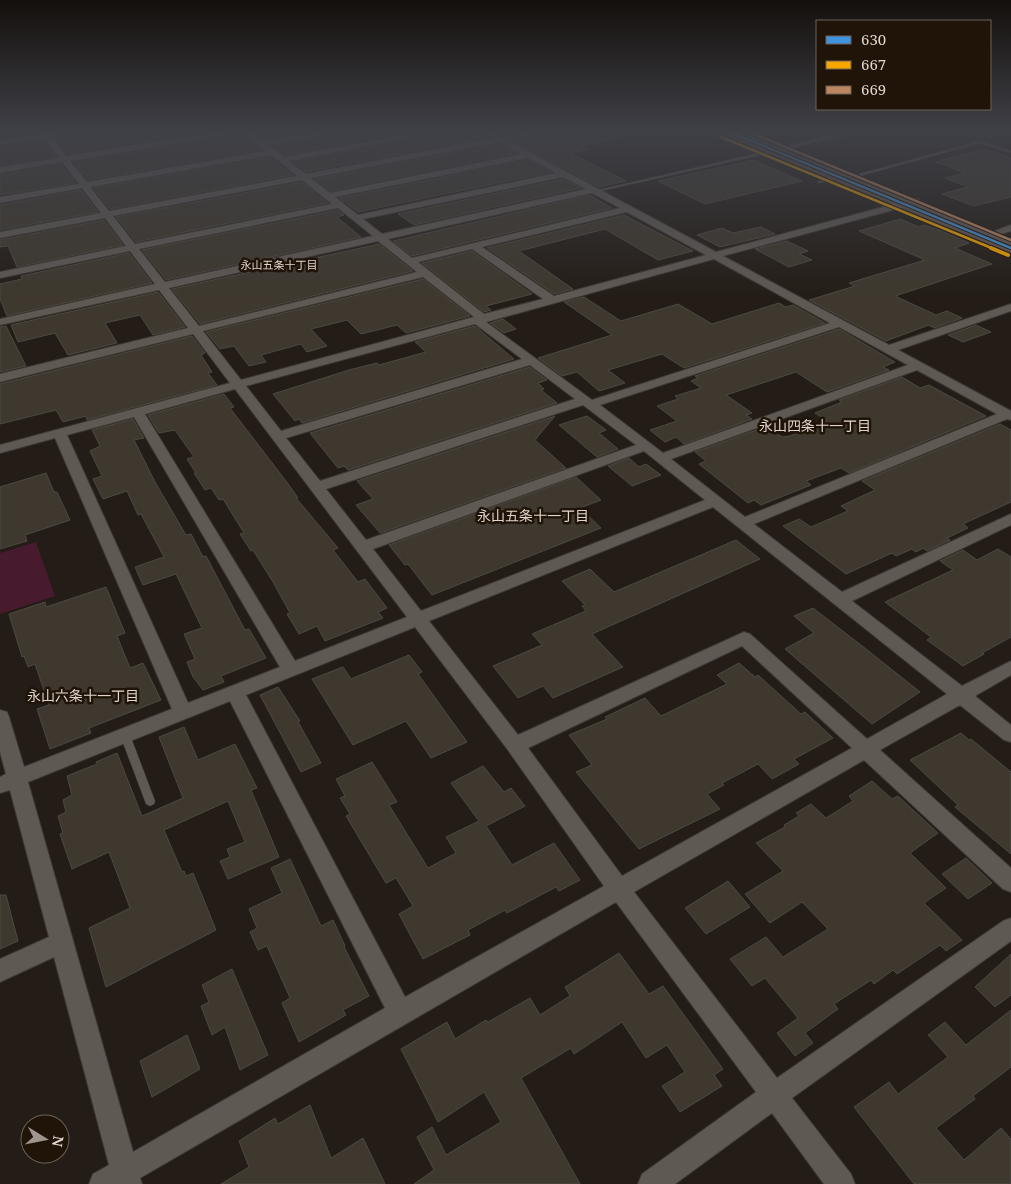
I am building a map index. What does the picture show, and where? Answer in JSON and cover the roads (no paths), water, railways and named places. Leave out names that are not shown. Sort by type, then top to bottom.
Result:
[{"type":"highway","points":[[859,185],[989,235],[1011,248]]},
{"type":"highway","points":[[873,185],[909,203]]},
{"type":"highway","points":[[989,235],[1011,240]]},
{"type":"street","points":[[0,200],[83,185]]},
{"type":"street","points":[[84,185],[515,745],[618,888],[841,1184]]},
{"type":"street","points":[[0,235],[261,185]]},
{"type":"street","points":[[314,185],[426,273],[530,361],[646,446],[1011,735]]},
{"type":"street","points":[[328,196],[381,185]]},
{"type":"street","points":[[356,218],[511,185]]},
{"type":"street","points":[[585,185],[1009,415]]},
{"type":"street","points":[[0,322],[594,190]]},
{"type":"street","points":[[0,449],[909,203]]},
{"type":"street","points":[[0,275],[340,205]]},
{"type":"street","points":[[410,261],[628,209]]},
{"type":"street","points":[[989,235],[1011,228]]},
{"type":"street","points":[[474,246],[551,299]]},
{"type":"street","points":[[0,378],[426,273]]},
{"type":"street","points":[[889,349],[1011,307]]},
{"type":"street","points":[[316,487],[842,323]]},
{"type":"street","points":[[277,436],[530,361]]},
{"type":"street","points":[[661,458],[919,365]]},
{"type":"street","points":[[138,412],[290,668]]},
{"type":"street","points":[[743,523],[1009,415]]},
{"type":"street","points":[[59,433],[183,712]]},
{"type":"street","points":[[362,547],[646,446]]},
{"type":"street","points":[[8,781],[715,501]]},
{"type":"street","points":[[840,600],[1011,519]]},
{"type":"street","points":[[515,745],[744,638],[868,749],[1011,882]]},
{"type":"street","points":[[103,1184],[126,1178],[400,1013],[1011,667]]},
{"type":"street","points":[[235,692],[400,1013]]},
{"type":"street","points":[[0,717],[8,781],[61,943],[126,1178]]},
{"type":"street","points":[[652,1184],[1011,928]]},
{"type":"street","points":[[0,971],[61,943]]},
{"type":"lane","points":[[594,190],[615,185]]},
{"type":"lane","points":[[125,735],[150,801]]},
{"type":"district","name":"永山五条十丁目","points":[[279,264]]},
{"type":"district","name":"永山四条十一丁目","points":[[815,425]]},
{"type":"district","name":"永山五条十一丁目","points":[[533,515]]},
{"type":"district","name":"永山六条十一丁目","points":[[83,695]]}]
